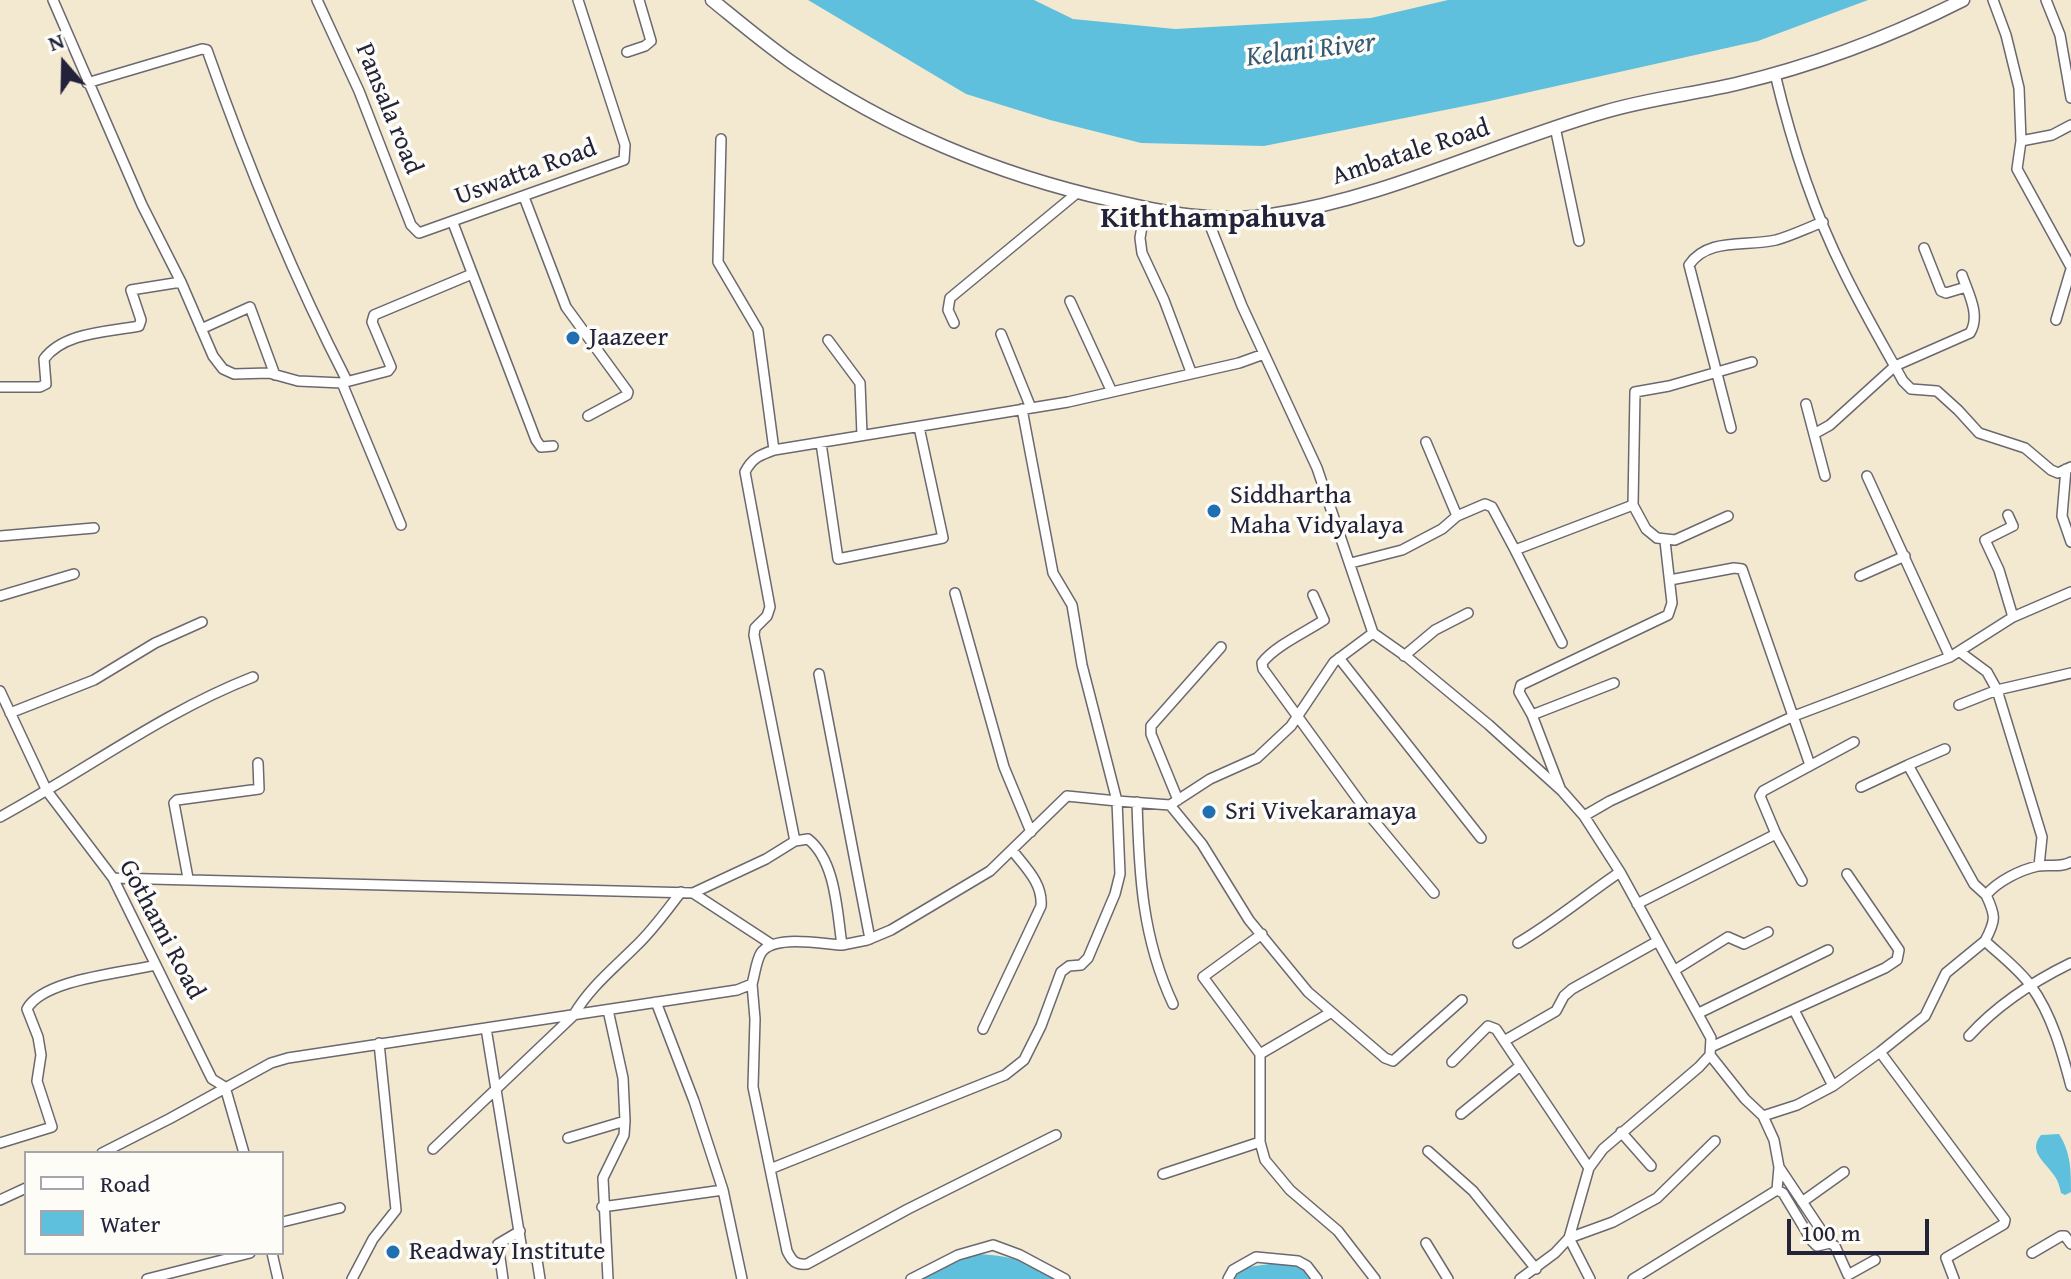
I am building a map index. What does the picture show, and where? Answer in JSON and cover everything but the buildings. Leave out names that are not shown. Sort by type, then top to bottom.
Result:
[{"type":"main road","name":"Ambatale Road","points":[[712,0],[789,61],[884,118],[947,148],[1077,193],[1145,209],[1207,218],[1268,215],[1360,196],[1609,110],[1775,74],[1861,47],[1963,0]]},
{"type":"street","points":[[53,0],[142,205],[181,282],[213,356],[223,369],[234,374],[275,375],[298,381],[345,382],[391,370],[372,322],[378,311],[472,274]]},
{"type":"street","name":"Pansala road","points":[[317,0],[359,91],[411,225],[419,233]]},
{"type":"street","name":"Uswatta Road","points":[[419,233],[620,163],[626,155],[578,0]]},
{"type":"street","points":[[627,52],[651,41],[639,0]]},
{"type":"street","points":[[1993,0],[2006,35],[2019,88],[2021,141],[2017,169],[2071,268],[2056,320]]},
{"type":"street","points":[[2046,0],[2060,35],[2071,98]]},
{"type":"street","points":[[87,83],[207,50],[257,188],[345,382],[401,525]]},
{"type":"street","points":[[1775,74],[1805,178],[1844,273],[1903,381],[1911,389],[1937,391],[1979,433],[2025,448],[2058,473],[2068,468]]},
{"type":"street","points":[[2021,141],[2052,135],[2071,125]]},
{"type":"street","points":[[1555,127],[1579,241]]},
{"type":"street","points":[[721,139],[718,262],[758,330],[774,450]]},
{"type":"street","points":[[954,323],[948,310],[950,298],[1077,193]]},
{"type":"street","points":[[524,197],[566,307],[628,392],[588,416]]},
{"type":"street","points":[[1145,209],[1140,238],[1142,253],[1164,300],[1191,372]]},
{"type":"street","points":[[1207,218],[1264,354],[1283,389],[1317,468],[1373,633],[1489,725],[1562,791],[1584,816],[1620,872],[1699,1013],[1711,1038],[1710,1051],[1745,1099],[1763,1116],[1774,1140],[1779,1167],[1777,1190]]},
{"type":"street","points":[[1731,428],[1689,265],[1697,253],[1714,247],[1775,240],[1823,222]]},
{"type":"street","points":[[453,223],[536,440],[541,447],[553,446]]},
{"type":"street","points":[[1924,248],[1941,291],[1946,293],[1966,287]]},
{"type":"street","points":[[1814,434],[1830,425],[1895,366],[1970,333],[1975,325],[1974,310],[1962,275]]},
{"type":"street","points":[[0,387],[40,387],[46,384],[44,359],[53,347],[68,340],[139,326],[141,320],[131,290],[181,282]]},
{"type":"street","points":[[1070,301],[1111,390]]},
{"type":"street","points":[[201,329],[250,307],[275,375]]},
{"type":"street","points":[[770,1169],[1005,1075],[1024,1060],[1041,1026],[1061,972],[1069,966],[1081,965],[1088,958],[1115,894],[1120,874],[1117,801],[1082,665],[1072,605],[1053,573],[1027,408],[1001,334]]},
{"type":"street","points":[[828,340],[860,383],[862,435]]},
{"type":"street","points":[[795,841],[754,635],[755,628],[767,616],[770,607],[745,472],[757,455],[1027,408],[1239,363],[1264,354]]},
{"type":"street","points":[[1728,516],[1683,537],[1665,541],[1646,529],[1633,505],[1635,392],[1669,386],[1752,362]]},
{"type":"street","points":[[1806,404],[1825,476]]},
{"type":"street","points":[[821,443],[838,559],[943,538],[919,427]]},
{"type":"street","points":[[1426,442],[1457,516]]},
{"type":"street","points":[[2068,468],[2062,516],[2071,542]]},
{"type":"street","points":[[1867,476],[1955,655],[1987,672],[1997,690],[2042,837],[2039,866]]},
{"type":"street","points":[[1351,563],[1402,550],[1442,529],[1457,516],[1485,504],[1492,507],[1562,643]]},
{"type":"street","points":[[1515,550],[1633,505]]},
{"type":"street","points":[[2008,515],[2013,526],[1985,540],[1999,570],[2013,617]]},
{"type":"street","points":[[0,536],[94,528]]},
{"type":"street","points":[[1562,791],[1532,715],[1519,692],[1521,685],[1668,615],[1672,609],[1665,541]]},
{"type":"street","points":[[1860,576],[1905,556]]},
{"type":"street","points":[[1670,580],[1742,569],[1810,765]]},
{"type":"street","points":[[0,596],[74,574]]},
{"type":"street","points":[[1584,816],[1794,716],[1955,655],[2013,617],[2071,592]]},
{"type":"street","points":[[955,593],[1000,755],[1031,832]]},
{"type":"street","points":[[1313,595],[1324,620],[1288,644],[1273,648],[1262,663],[1297,717],[1370,816],[1434,893]]},
{"type":"street","points":[[1404,656],[1435,630],[1468,613]]},
{"type":"street","points":[[10,713],[94,680],[155,643],[202,622]]},
{"type":"street","points":[[1056,1135],[807,1264],[798,1265],[791,1261],[753,1087],[752,984],[762,951],[771,944],[783,941],[842,945],[870,939],[891,930],[990,871],[1067,796],[1174,802],[1210,779],[1257,758],[1297,717],[1339,658],[1373,633]]},
{"type":"street","points":[[1221,647],[1151,726],[1151,734],[1174,802],[1249,920],[1308,992],[1385,1058],[1393,1061],[1462,1000]]},
{"type":"street","points":[[1339,658],[1481,838]]},
{"type":"street","points":[[1959,705],[1997,690],[2071,673]]},
{"type":"street","points":[[819,674],[870,939]]},
{"type":"street","points":[[0,817],[194,702],[253,677]]},
{"type":"street","points":[[1532,715],[1614,683]]},
{"type":"street","name":"Gothami Road","points":[[0,691],[47,791],[113,878],[212,1079],[225,1087],[243,1151]]},
{"type":"street","points":[[1802,881],[1776,834],[1760,796],[1763,791],[1854,742]]},
{"type":"street","points":[[1861,787],[1945,749]]},
{"type":"street","points":[[188,878],[174,803],[177,800],[259,789],[258,763]]},
{"type":"street","points":[[1763,1116],[1797,1105],[1833,1086],[1925,1016],[1946,973],[1985,941],[1993,926],[1995,913],[1986,895],[1974,884],[1908,765]]},
{"type":"street","points":[[1137,802],[1139,859],[1148,935],[1158,972],[1173,1004]]},
{"type":"street","points":[[1637,904],[1776,834]]},
{"type":"street","points":[[693,893],[766,859],[795,841],[808,839],[819,848],[827,868],[842,945]]},
{"type":"street","points":[[983,1029],[1041,906],[1038,884],[1012,850]]},
{"type":"street","points":[[1986,895],[1995,884],[2039,866],[2065,866],[2071,862]]},
{"type":"street","points":[[1518,943],[1545,928],[1559,914],[1620,872]]},
{"type":"street","points":[[1590,1279],[1569,1238],[1589,1168],[1603,1149],[1699,1067],[1710,1051],[1897,960],[1899,950],[1847,874]]},
{"type":"street","points":[[113,878],[693,893],[771,944]]},
{"type":"street","points":[[433,1149],[573,1016],[585,995],[637,945],[681,892]]},
{"type":"street","points":[[1675,970],[1728,937],[1744,944],[1768,932]]},
{"type":"street","points":[[1262,934],[1203,977],[1260,1054],[1260,1142],[1265,1160],[1290,1190],[1338,1231],[1375,1279]]},
{"type":"street","points":[[1504,1041],[1556,1011],[1572,989],[1658,941]]},
{"type":"street","points":[[1985,941],[2030,983],[2045,1009],[2071,1086]]},
{"type":"street","points":[[1699,1013],[1828,950]]},
{"type":"street","points":[[1969,1036],[1985,1018],[2030,983],[2071,963]]},
{"type":"street","points":[[0,1143],[52,1127],[37,1081],[41,1055],[27,1009],[31,1002],[65,983],[156,965]]},
{"type":"street","points":[[106,1151],[271,1063],[379,1043],[737,990],[752,984]]},
{"type":"street","points":[[656,1002],[694,1101],[723,1190],[742,1279]]},
{"type":"street","points":[[608,1010],[623,1078],[625,1121],[624,1135],[603,1178],[602,1207],[608,1279]]},
{"type":"street","points":[[1794,1010],[1833,1086]]},
{"type":"street","points":[[1260,1054],[1330,1013]]},
{"type":"street","points":[[1452,1062],[1488,1026],[1496,1029],[1589,1168]]},
{"type":"street","points":[[486,1028],[523,1250],[537,1260],[540,1279]]},
{"type":"street","points":[[352,1279],[373,1239],[396,1210],[379,1043]]},
{"type":"street","points":[[1880,1052],[2005,1220],[2004,1224],[1946,1258],[1954,1279]]},
{"type":"street","points":[[1461,1114],[1520,1066]]},
{"type":"street","points":[[568,1138],[625,1121]]},
{"type":"street","points":[[1621,1132],[1651,1166]]},
{"type":"street","points":[[1520,1279],[1536,1269],[1569,1238],[1613,1222],[1657,1198],[1715,1141]]},
{"type":"street","points":[[1163,1174],[1260,1142]]},
{"type":"street","points":[[1428,1151],[1473,1191],[1536,1269]]},
{"type":"street","points":[[1779,1167],[1821,1230]]},
{"type":"street","points":[[1802,1202],[1844,1172]]},
{"type":"street","points":[[0,1200],[24,1189]]},
{"type":"street","points":[[602,1207],[723,1190]]},
{"type":"street","points":[[1777,1190],[1783,1193],[1817,1246],[1830,1243],[1835,1246],[1848,1275],[1875,1260]]},
{"type":"street","points":[[1633,1279],[1777,1190]]},
{"type":"street","points":[[284,1222],[340,1208]]},
{"type":"street","points":[[503,1279],[498,1244],[520,1231]]},
{"type":"street","points":[[2032,1253],[2061,1236],[2065,1236],[2071,1244]]},
{"type":"street","points":[[1426,1243],[1448,1279]]},
{"type":"street","points":[[911,1279],[958,1255],[993,1245],[1020,1255],[1065,1279]]},
{"type":"street","points":[[147,1279],[242,1255]]},
{"type":"street","points":[[272,1255],[278,1279]]},
{"type":"street","points":[[1228,1279],[1233,1270],[1256,1257],[1298,1261],[1307,1266],[1317,1279]]},
{"type":"water","name":"Kelani River","points":[[808,0],[1034,0],[1073,19],[1175,29],[1371,18],[1448,0],[1868,0],[1758,41],[1485,102],[1264,146],[1141,143],[966,94]]},
{"type":"water","points":[[2059,1134],[2066,1148],[2070,1169],[2071,1192],[2065,1195],[2036,1147],[2041,1135]]},
{"type":"water","points":[[979,1254],[1018,1260],[1053,1279],[923,1279],[963,1257]]},
{"type":"water","points":[[1292,1264],[1306,1268],[1312,1279],[1226,1279],[1240,1268]]},
{"type":"place","name":"Jaazeer","points":[[573,338]]},
{"type":"place","name":"Siddhartha Maha Vidyalaya","points":[[1214,511]]},
{"type":"place","name":"Sri Vivekaramaya","points":[[1209,812]]},
{"type":"place","name":"Readway Institute","points":[[393,1252]]},
{"type":"district","name":"Kiththampahuva","points":[[1213,219]]}]
